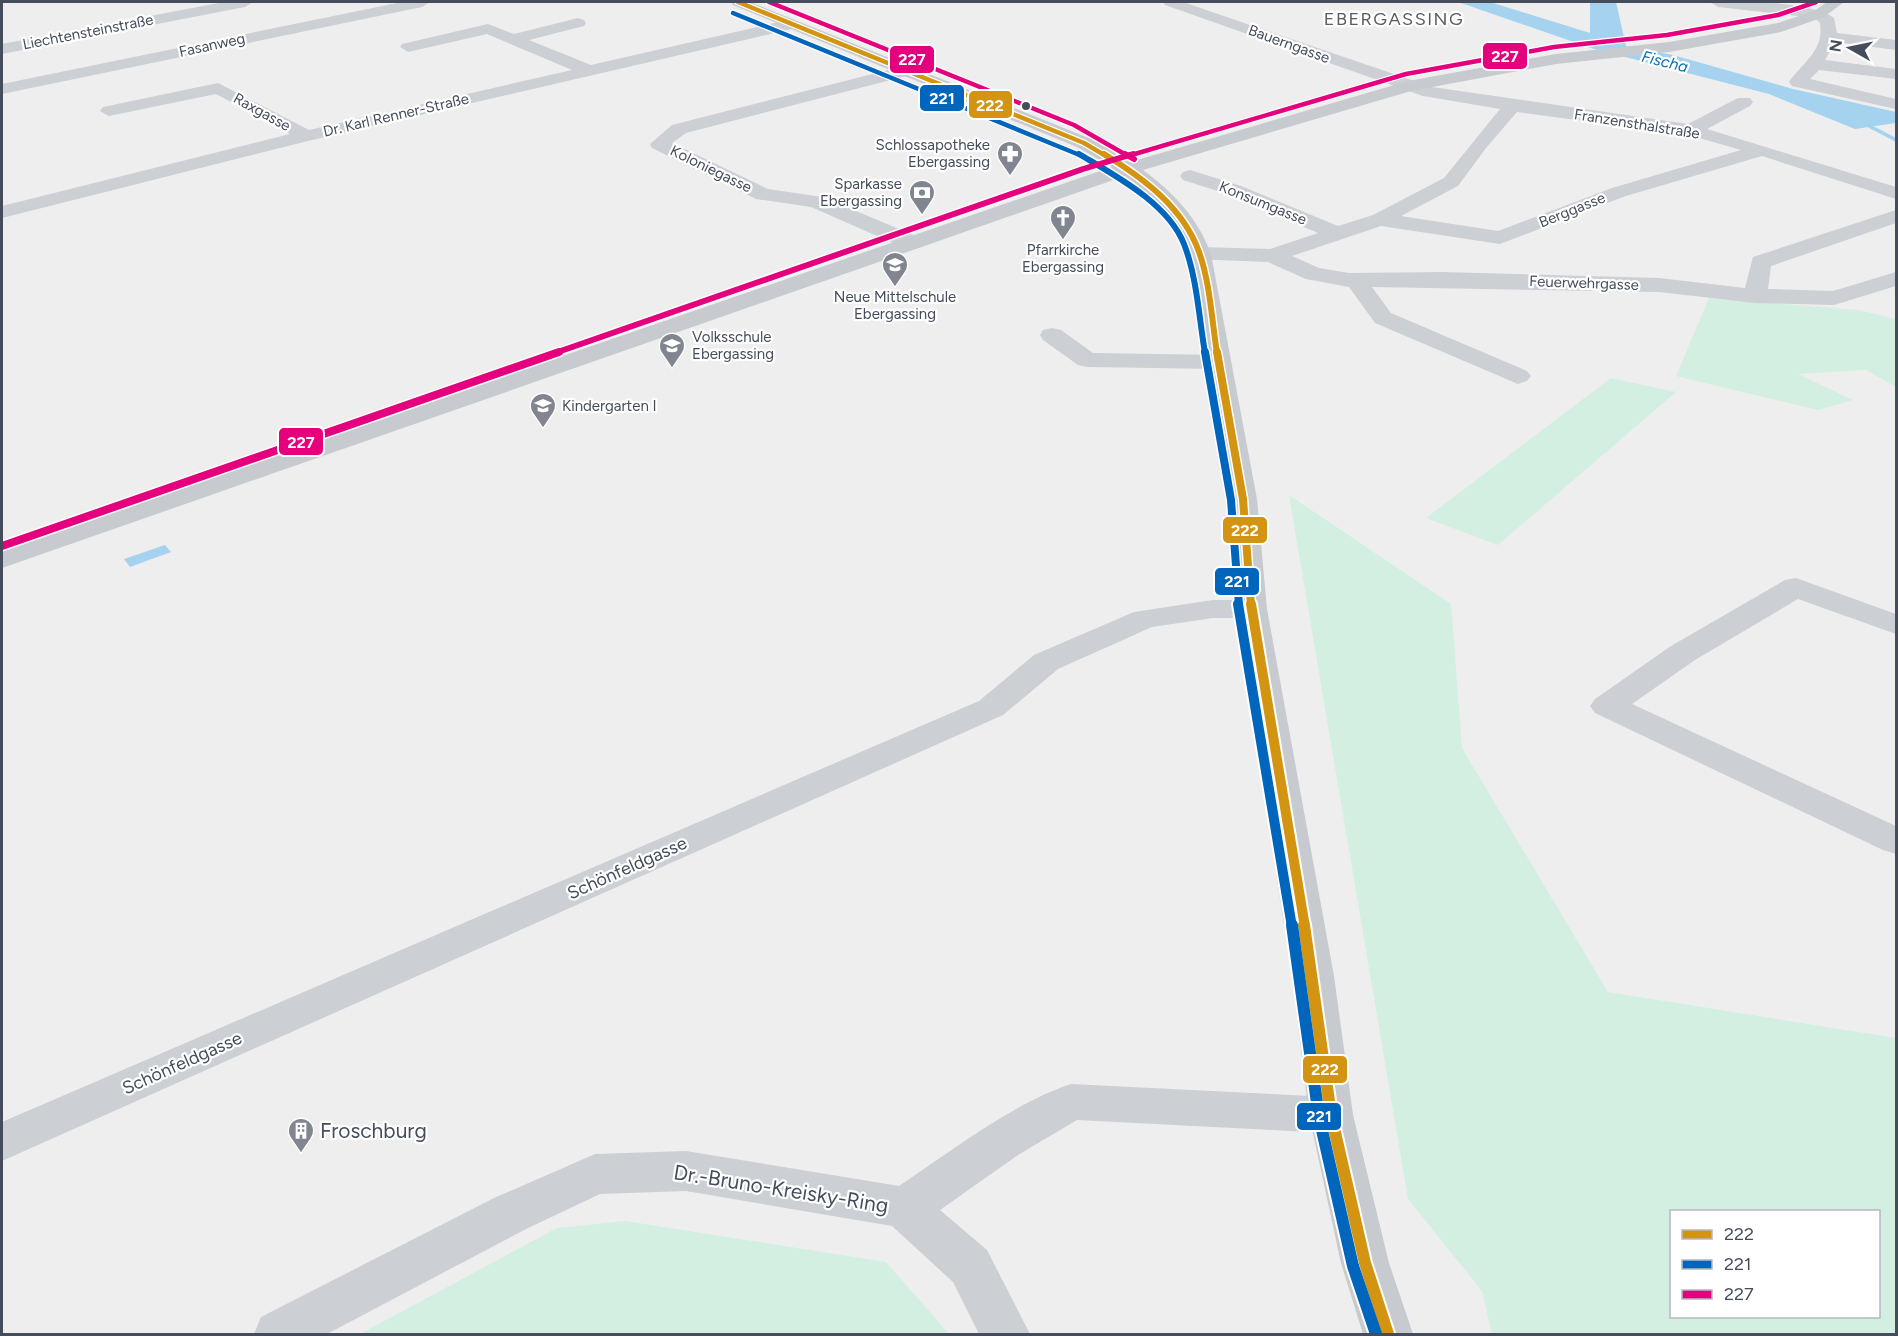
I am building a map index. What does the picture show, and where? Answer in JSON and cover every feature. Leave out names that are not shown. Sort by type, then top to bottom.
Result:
[{"type":"main road","points":[[738,2],[1069,136],[1128,169],[1184,218],[1195,236],[1243,499],[1251,609],[1313,976],[1331,1115],[1365,1263],[1388,1335]]},
{"type":"main road","points":[[2,559],[908,241],[1128,169],[1408,86],[1594,55],[1662,48],[1781,27],[1819,14],[1836,2]]},
{"type":"street","name":"Liechtensteinstraße","points":[[2,49],[245,2]]},
{"type":"street","name":"Fasanweg","points":[[2,89],[422,2]]},
{"type":"street","name":"Bauerngasse","points":[[1170,2],[1408,86]]},
{"type":"street","points":[[1718,2],[1819,14],[1828,21],[1830,37],[1815,64],[1798,82],[1896,104]]},
{"type":"street","points":[[513,39],[578,23]]},
{"type":"street","name":"Dr. Karl Renner-Straße","points":[[2,212],[307,136],[792,24]]},
{"type":"street","points":[[408,46],[488,29],[588,70]]},
{"type":"street","points":[[1830,37],[1896,45]]},
{"type":"street","points":[[1815,64],[1896,74]]},
{"type":"street","name":"Koloniegasse","points":[[908,70],[679,129],[659,144],[763,195],[815,201],[908,241]]},
{"type":"street","name":"Franzensthalstraße","points":[[1408,86],[1513,106],[1690,130],[1762,150],[1896,193]]},
{"type":"street","name":"Raxgasse","points":[[109,111],[218,88],[307,136]]},
{"type":"street","points":[[1690,130],[1744,102]]},
{"type":"street","points":[[1200,254],[1272,256],[1380,219],[1451,182],[1479,144],[1513,106]]},
{"type":"street","name":"Berggasse","points":[[1380,219],[1500,238],[1619,192],[1762,150]]},
{"type":"street","name":"Konsumgasse","points":[[1191,176],[1234,190],[1335,233]]},
{"type":"street","points":[[1755,296],[1761,262],[1896,216]]},
{"type":"street","name":"Feuerwehrgasse","points":[[1272,256],[1314,274],[1357,281],[1442,279],[1659,285],[1755,296],[1834,298],[1896,279]]},
{"type":"street","points":[[1357,281],[1383,318],[1518,376]]},
{"type":"street","points":[[1052,335],[1087,360],[1219,362]]},
{"type":"street","points":[[1896,625],[1797,587],[1683,653],[1607,706],[1896,841]]},
{"type":"street","name":"Schönfeldgasse","points":[[2,1142],[992,708],[1046,662],[1145,619],[1213,609],[1251,609]]},
{"type":"street","points":[[905,1208],[1002,1142],[1071,1101],[1331,1115]]},
{"type":"street","name":"Dr.-Bruno-Kreisky-Ring","points":[[279,1335],[511,1212],[595,1174],[686,1171],[905,1208],[970,1266],[1005,1335]]},
{"type":"green space","points":[[1709,298],[1858,310],[1896,319],[1896,387],[1866,370],[1798,374],[1853,400],[1818,410],[1676,376]]},
{"type":"green space","points":[[1611,378],[1676,392],[1498,545],[1426,518]]},
{"type":"green space","points":[[1289,495],[1451,604],[1462,748],[1608,992],[1896,1038],[1896,1334],[1492,1334],[1482,1291],[1408,1199]]},
{"type":"green space","points":[[625,1221],[886,1262],[949,1334],[360,1334],[557,1228]]},
{"type":"water","points":[[1458,2],[1490,2],[1590,33],[1590,2],[1616,2],[1626,46],[1673,55],[1793,89],[1896,112],[1896,123],[1855,129],[1769,94],[1594,49]]},
{"type":"water","points":[[165,545],[171,552],[130,567],[124,559]]},
{"type":"waterway","name":"Fischa","points":[[1858,120],[1896,140]]},
{"type":"transit line","name":"222","points":[[738,2],[1084,143],[1137,175],[1153,188],[1168,202],[1192,235],[1200,254],[1243,499],[1251,609],[1313,976],[1331,1115],[1365,1263],[1388,1334]]},
{"type":"transit line","name":"227","points":[[769,2],[1074,125],[1134,159]]},
{"type":"transit line","name":"227","points":[[2,546],[1083,169],[1406,74],[1554,47],[1667,35],[1778,15],[1816,2]]},
{"type":"transit line","name":"221","points":[[733,13],[1079,154],[1130,185],[1161,211],[1183,241],[1188,257],[1231,500],[1239,611],[1301,978],[1319,1117],[1353,1266],[1376,1334]]},
{"type":"place","name":"Schlossapotheke Ebergassing","points":[[1010,177]]},
{"type":"place","name":"Sparkasse Ebergassing","points":[[922,216]]},
{"type":"place","name":"Pfarrkirche Ebergassing","points":[[1063,241]]},
{"type":"place","name":"Neue Mittelschule Ebergassing","points":[[895,288]]},
{"type":"place","name":"Volksschule Ebergassing","points":[[672,369]]},
{"type":"place","name":"Kindergarten I","points":[[543,429]]},
{"type":"place","name":"Froschburg","points":[[301,1154]]},
{"type":"district","name":"EBERGASSING","points":[[1394,19]]}]
